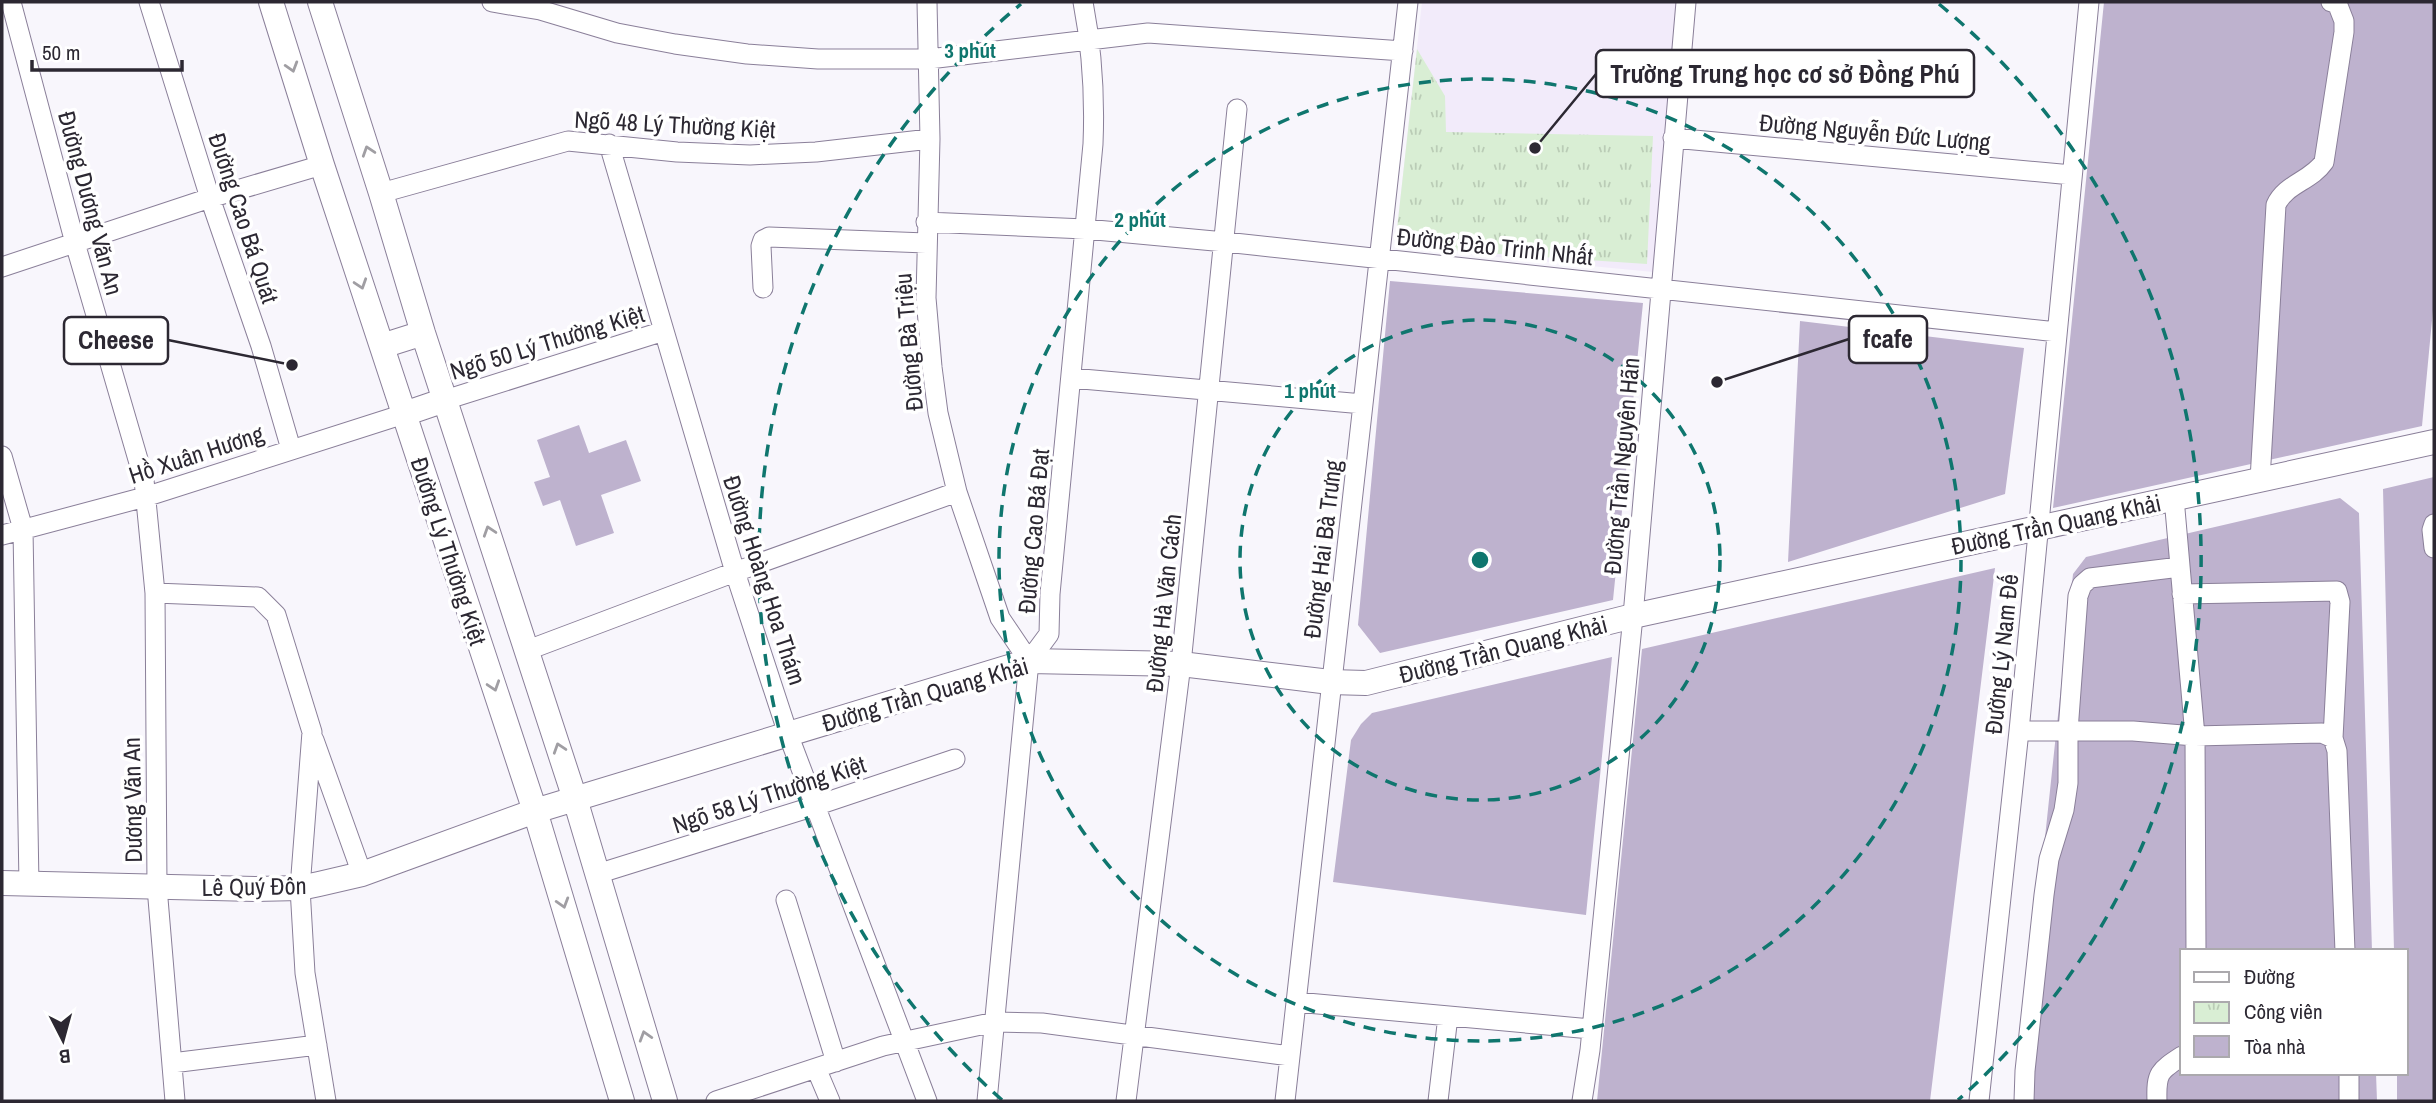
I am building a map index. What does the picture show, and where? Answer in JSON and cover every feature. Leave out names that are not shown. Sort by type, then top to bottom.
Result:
[{"type":"main road","name":"Đường Lý Thường Kiệt","points":[[271,2],[535,811],[622,1101]]},
{"type":"main road","name":"Đường Lý Thường Kiệt","points":[[320,2],[423,333],[575,799],[665,1101]]},
{"type":"main road","points":[[382,346],[423,333]]},
{"type":"main road","points":[[404,414],[445,400]]},
{"type":"main road","name":"Đường Trần Quang Khải","points":[[535,811],[1029,661],[1181,664],[1330,682],[1366,683],[1633,616],[2434,442]]},
{"type":"main road","name":"Lê Quý Đôn","points":[[2,883],[300,888],[362,874],[535,811]]},
{"type":"street","name":"Đường Dương Văn An","points":[[11,2],[75,243],[138,456],[145,498]]},
{"type":"street","name":"Đường Cao Bá Quát","points":[[149,2],[210,198],[261,346],[291,449]]},
{"type":"street","points":[[492,2],[540,10],[617,33],[747,54],[818,59],[929,58],[1149,33],[1403,51]]},
{"type":"street","name":"Đường Bà Triệu","points":[[927,2],[930,139],[926,298],[932,367],[944,445],[957,492],[1000,618],[1029,661]]},
{"type":"street","name":"Đường Cao Bá Đạt","points":[[987,1101],[1029,661],[1049,634],[1050,594],[1085,229],[1095,104],[1090,40],[1083,2]]},
{"type":"street","name":"Đường Hai Bà Trưng","points":[[1285,1101],[1408,2]]},
{"type":"street","name":"Đường Trần Nguyên Hãn","points":[[1582,1101],[1633,616],[1685,2]]},
{"type":"street","name":"Đường Lý Nam Đế","points":[[1979,1101],[2019,731],[2089,2]]},
{"type":"street","points":[[2259,480],[2276,205],[2279,197],[2311,176],[2324,162],[2344,32],[2341,11],[2337,3],[2331,2]]},
{"type":"street","name":"Đường Hà Văn Cách","points":[[1126,1101],[1181,664],[1237,109]]},
{"type":"street","name":"Đường Nguyễn Đức Lượng","points":[[1674,138],[2072,175]]},
{"type":"street","name":"Ngõ 48 Lý Thường Kiệt","points":[[381,192],[568,142],[677,152],[750,155],[816,152],[930,139]]},
{"type":"street","name":"Đường Hoàng Hoa Thám","points":[[609,144],[734,572],[815,806],[927,1101]]},
{"type":"street","points":[[2,267],[210,198],[322,165]]},
{"type":"street","name":"Đường Đào Trinh Nhất","points":[[926,222],[1085,229],[1225,242],[2057,332]]},
{"type":"street","points":[[763,288],[761,246],[763,240],[769,237],[926,243]]},
{"type":"street","name":"Ngõ 50 Lý Thường Kiệt","points":[[445,400],[664,331]]},
{"type":"street","points":[[1071,378],[1363,404]]},
{"type":"street","name":"Hồ Xuân Hương","points":[[2,535],[145,498],[404,414]]},
{"type":"street","points":[[2,456],[23,529],[29,885]]},
{"type":"street","points":[[528,650],[957,492]]},
{"type":"street","name":"Dương Văn An","points":[[145,498],[155,593],[157,887],[175,1101]]},
{"type":"street","points":[[2174,498],[2195,736],[2196,949]]},
{"type":"street","points":[[2434,524],[2434,548]]},
{"type":"street","points":[[2024,1101],[2044,895],[2049,859],[2064,810],[2068,783],[2068,731],[2078,596],[2082,585],[2090,578],[2180,567]]},
{"type":"street","points":[[2182,594],[2337,591],[2340,602],[2333,738],[2337,751],[2345,949]]},
{"type":"street","points":[[155,593],[258,597],[276,615],[312,732],[362,874]]},
{"type":"street","points":[[2019,731],[2133,731],[2195,736],[2322,733],[2333,738]]},
{"type":"street","points":[[312,732],[300,888],[305,973],[326,1101]]},
{"type":"street","name":"Ngõ 58 Lý Thường Kiệt","points":[[597,874],[955,759]]},
{"type":"street","points":[[786,900],[836,1062]]},
{"type":"street","points":[[1296,1002],[1591,1029]]},
{"type":"street","points":[[1438,1101],[1448,1016]]},
{"type":"street","points":[[716,1101],[904,1041],[995,1021],[1042,1023],[1290,1056]]},
{"type":"street","points":[[172,1063],[317,1045]]},
{"type":"street","points":[[2157,1101],[2158,1077],[2162,1069],[2180,1057]]},
{"type":"street","points":[[816,1068],[830,1101]]},
{"type":"street","points":[[2349,1075],[2349,1101]]},
{"type":"shaded area","points":[[1422,2],[1677,2],[1653,272],[1395,247]]},
{"type":"green space","points":[[1417,49],[1445,96],[1446,132],[1653,136],[1647,264],[1395,247]]},
{"type":"building","points":[[2104,2],[2434,2],[2434,299],[2422,426],[2053,508]]},
{"type":"building","points":[[1390,281],[1643,303],[1613,600],[1380,653],[1358,625]]},
{"type":"building","points":[[1800,321],[2024,348],[2005,494],[1788,562]]},
{"type":"building","points":[[579,425],[589,453],[626,440],[641,481],[601,495],[614,533],[576,546],[560,500],[543,506],[534,482],[550,477],[537,440]]},
{"type":"building","points":[[2434,477],[2434,1101],[2397,1101],[2397,1075],[2408,1075],[2408,949],[2394,949],[2383,489]]},
{"type":"building","points":[[2340,498],[2359,513],[2372,949],[2180,949],[2180,1075],[2376,1075],[2377,1101],[2017,1101],[2073,574],[2086,557]]},
{"type":"building","points":[[1995,568],[1930,1101],[1597,1101],[1642,649]]},
{"type":"building","points":[[1612,657],[1586,915],[1333,882],[1351,740],[1372,713]]},
{"type":"place","name":"Trường Trung học cơ sở Đồng Phú","points":[[1535,148]]},
{"type":"place","name":"Cheese","points":[[292,365]]},
{"type":"place","name":"fcafe","points":[[1717,382]]}]
